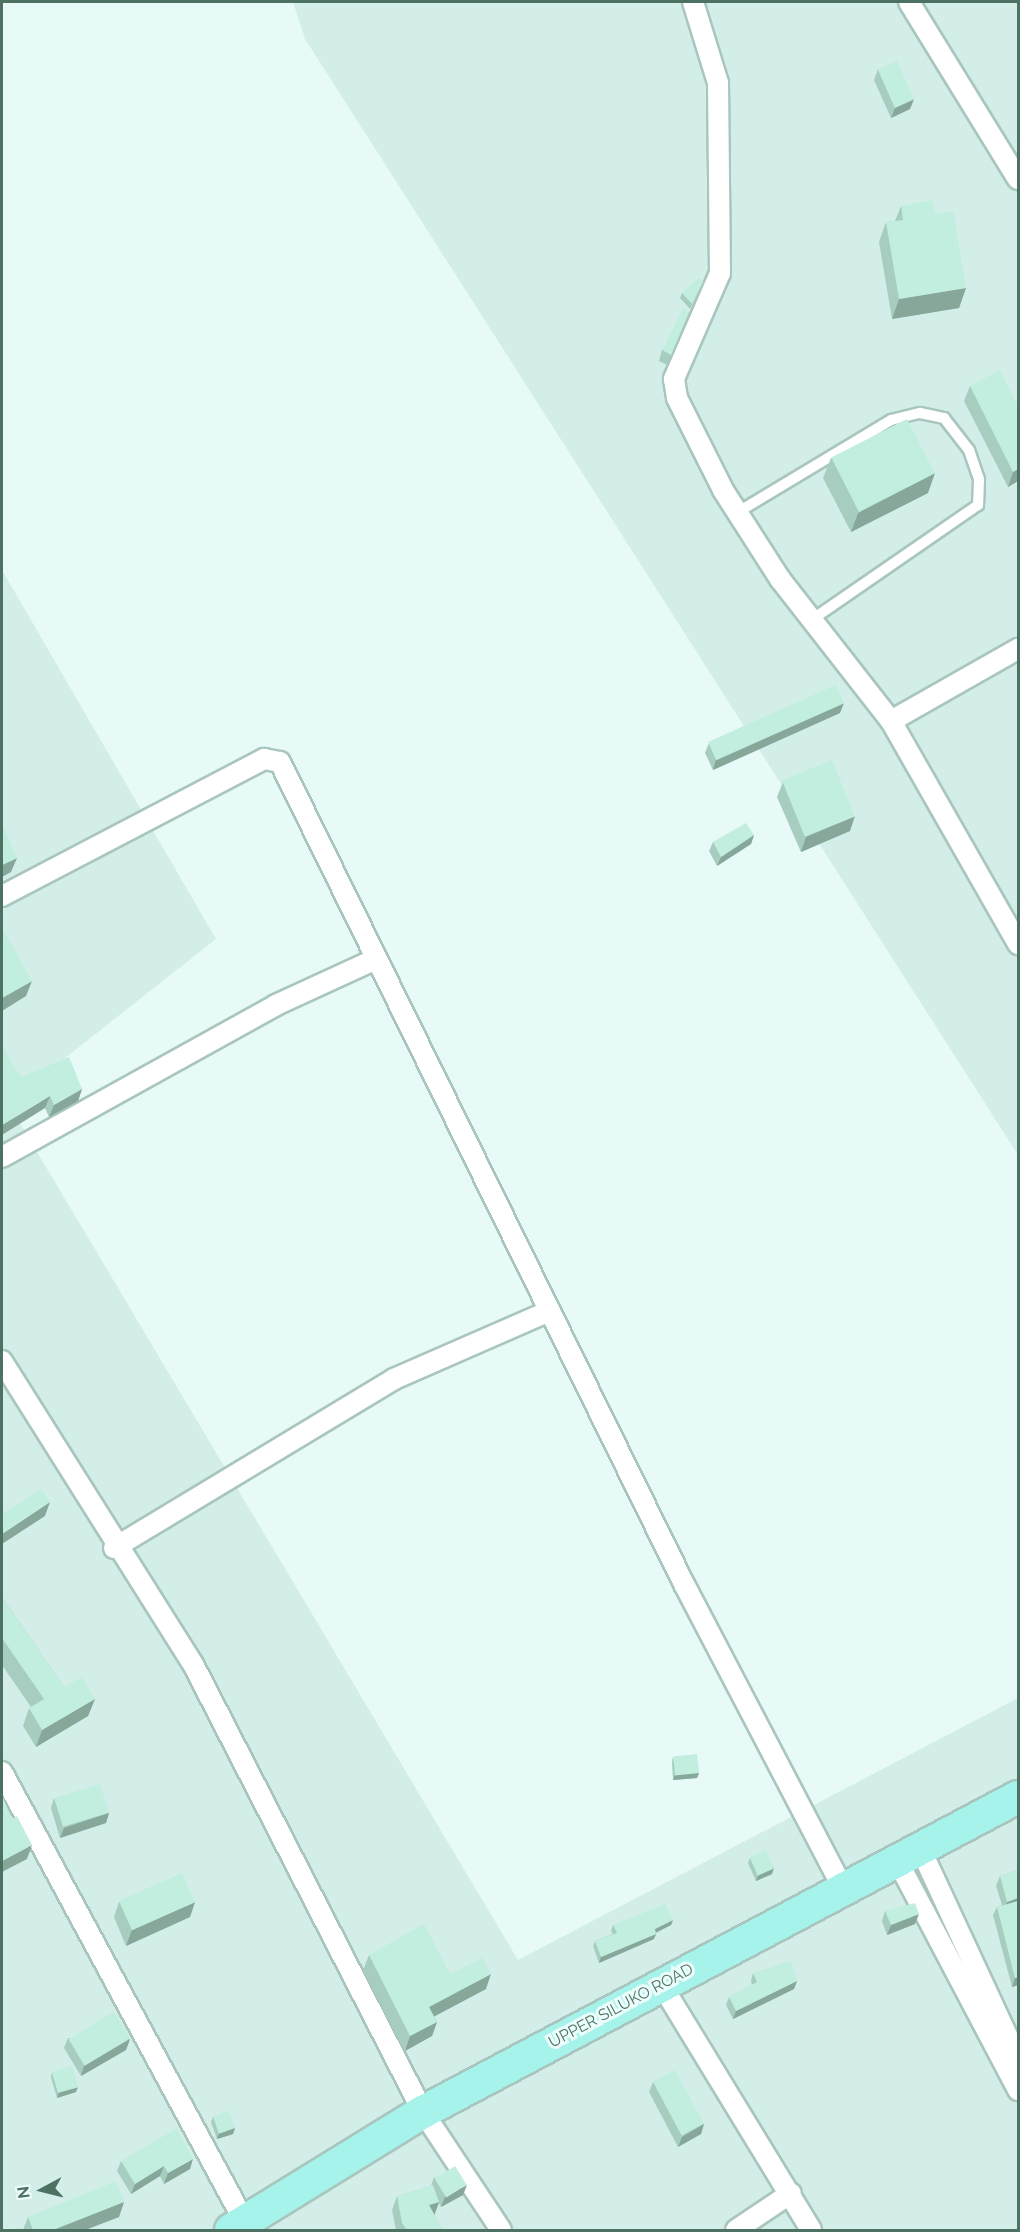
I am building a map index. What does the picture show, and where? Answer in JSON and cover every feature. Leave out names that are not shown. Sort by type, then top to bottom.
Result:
[{"type":"main road","name":"UPPER SILUKO ROAD","points":[[242,2228],[423,2112],[1018,1797]]},
{"type":"street","points":[[693,2],[718,83],[720,273],[674,379],[685,419],[738,512],[809,621],[891,721],[1018,944]]},
{"type":"street","points":[[909,2],[1018,179]]},
{"type":"street","points":[[891,721],[1018,649]]},
{"type":"street","points":[[2,896],[264,759],[280,762],[550,1311],[843,1890]]},
{"type":"street","points":[[2,1157],[276,1005],[376,959]]},
{"type":"street","points":[[114,1548],[394,1379],[550,1311]]},
{"type":"street","points":[[2,1361],[114,1548],[194,1666],[423,2112],[501,2230]]},
{"type":"street","points":[[2,1772],[242,2228]]},
{"type":"street","points":[[910,1856],[1018,2059]]},
{"type":"street","points":[[910,1856],[1018,2090]]},
{"type":"street","points":[[661,1984],[811,2230]]},
{"type":"street","points":[[736,2230],[790,2193]]},
{"type":"lane","points":[[738,512],[891,420],[920,413],[944,418],[969,450],[979,479],[978,505],[809,621]]},
{"type":"shaded area","points":[[293,2],[1018,2],[1018,1155],[305,39]]},
{"type":"shaded area","points":[[2,570],[216,939],[8,1103],[518,1960],[1018,1698],[1018,2230],[2,2230]]},
{"type":"building","points":[[897,61],[914,99],[895,108],[878,70]]},
{"type":"building","points":[[933,200],[935,214],[953,211],[966,288],[899,299],[886,222],[903,220],[901,206]]},
{"type":"building","points":[[699,278],[703,282],[692,304],[682,293]]},
{"type":"building","points":[[683,308],[689,312],[671,355],[662,350]]},
{"type":"building","points":[[1000,370],[1018,407],[1018,469],[1013,472],[970,386]]},
{"type":"building","points":[[907,419],[935,473],[859,512],[831,458]]},
{"type":"building","points":[[836,685],[844,703],[716,760],[708,742]]},
{"type":"building","points":[[832,760],[855,817],[805,837],[782,780]]},
{"type":"building","points":[[746,823],[754,835],[721,857],[713,842]]},
{"type":"building","points":[[2,824],[17,858],[2,865]]},
{"type":"building","points":[[2,928],[32,981],[2,998]]},
{"type":"building","points":[[2,1046],[21,1077],[69,1057],[82,1089],[54,1105],[50,1096],[2,1125]]},
{"type":"building","points":[[41,1489],[50,1502],[2,1534],[2,1514]]},
{"type":"building","points":[[2,1597],[64,1687],[82,1677],[95,1699],[42,1730],[29,1708],[44,1699],[2,1638]]},
{"type":"building","points":[[697,1754],[699,1773],[675,1775],[673,1757]]},
{"type":"building","points":[[100,1784],[109,1813],[63,1827],[54,1798]]},
{"type":"building","points":[[2,1796],[12,1819],[17,1816],[32,1845],[2,1861]]},
{"type":"building","points":[[766,1850],[774,1868],[758,1876],[750,1857]]},
{"type":"building","points":[[1018,1870],[1018,1898],[1007,1902],[1000,1876]]},
{"type":"building","points":[[182,1873],[195,1902],[132,1930],[119,1901]]},
{"type":"building","points":[[1018,1901],[1018,1977],[1015,1978],[997,1907]]},
{"type":"building","points":[[915,1903],[919,1914],[891,1925],[885,1911]]},
{"type":"building","points":[[665,1904],[673,1920],[655,1929],[656,1934],[601,1957],[595,1941],[617,1933],[613,1925]]},
{"type":"building","points":[[424,1924],[450,1974],[482,1958],[491,1974],[429,2007],[437,2022],[410,2036],[369,1955]]},
{"type":"building","points":[[791,1961],[797,1981],[736,2011],[729,1997],[757,1982],[753,1973]]},
{"type":"building","points":[[114,2012],[130,2039],[85,2066],[69,2039]]},
{"type":"building","points":[[72,2066],[78,2087],[58,2093],[52,2072]]},
{"type":"building","points":[[675,2070],[704,2124],[682,2136],[653,2082]]},
{"type":"building","points":[[229,2111],[235,2128],[219,2134],[213,2117]]},
{"type":"building","points":[[177,2128],[193,2159],[168,2173],[164,2166],[135,2184],[121,2161]]},
{"type":"building","points":[[455,2166],[467,2185],[446,2197],[435,2179]]},
{"type":"building","points":[[116,2181],[124,2202],[53,2230],[33,2230],[28,2217]]},
{"type":"building","points":[[433,2185],[439,2202],[429,2205],[443,2230],[407,2230],[402,2223],[397,2196]]}]
